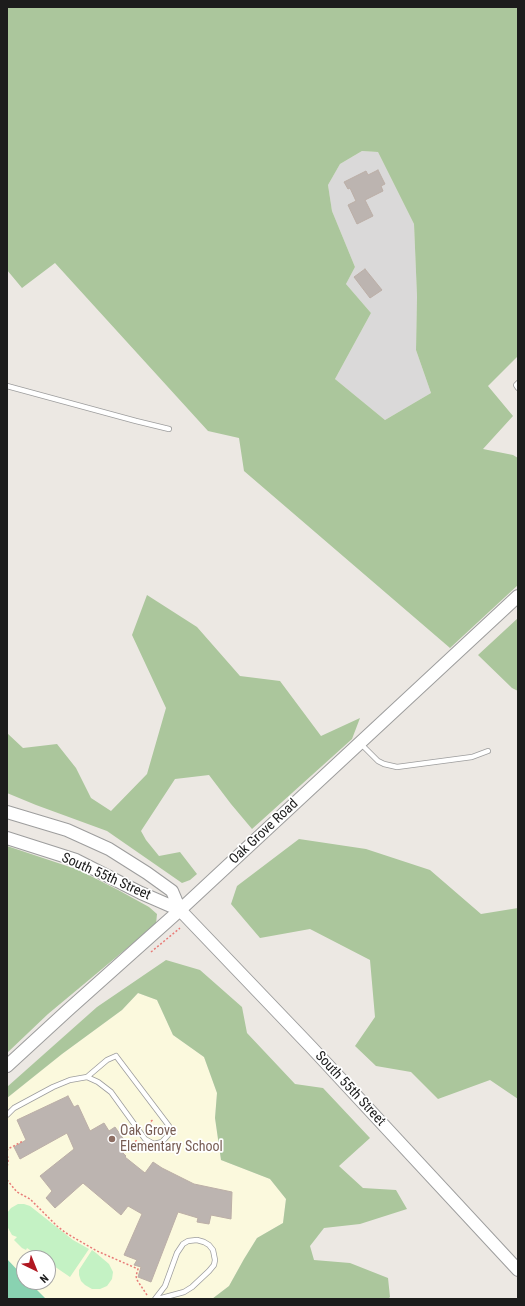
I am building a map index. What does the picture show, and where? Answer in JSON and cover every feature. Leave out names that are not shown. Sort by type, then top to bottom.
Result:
[{"type":"street","name":"Oak Grove Road","points":[[7,1066],[180,910],[518,596]]},
{"type":"street","name":"South 55th Street","points":[[7,812],[67,830],[109,850],[147,873],[172,891],[180,910],[312,1048],[518,1270]]},
{"type":"street","name":"South 55th Street","points":[[7,838],[76,860],[141,893],[180,910]]},
{"type":"lane","points":[[518,383],[516,385],[518,388]]},
{"type":"lane","points":[[7,386],[170,429]]},
{"type":"lane","points":[[360,743],[378,761],[397,767],[472,757],[488,751]]},
{"type":"lane","points":[[7,1115],[14,1108],[53,1087],[70,1080],[87,1077],[107,1060],[116,1056],[169,1126],[168,1135],[162,1142],[154,1144],[145,1139],[111,1092],[98,1082],[87,1077]]},
{"type":"lane","points":[[197,1240],[209,1245],[213,1250],[215,1260],[214,1265],[209,1271],[192,1287],[184,1292],[157,1299],[165,1286],[177,1253],[183,1244],[188,1241],[197,1240]]},
{"type":"path","points":[[7,1168],[8,1149],[23,1140]]},
{"type":"path","points":[[7,1180],[17,1192],[30,1199],[66,1233],[97,1251],[138,1269],[136,1276],[137,1280],[147,1295]]},
{"type":"shaded area","points":[[362,151],[378,152],[414,224],[417,296],[416,350],[431,393],[385,420],[335,379],[371,313],[346,284],[355,267],[332,211],[328,185],[340,164]]},
{"type":"shaded area","name":"Oak Grove Elementary School","points":[[138,993],[157,1000],[173,1035],[204,1057],[217,1093],[215,1118],[221,1160],[270,1179],[286,1199],[283,1223],[257,1238],[229,1286],[212,1299],[7,1299],[7,1098],[62,1054],[122,1010]]},
{"type":"green space","points":[[7,7],[518,7],[518,356],[488,386],[513,416],[483,449],[513,455],[518,458],[518,585],[450,648],[244,471],[239,438],[208,431],[55,263],[22,288],[7,270]],"holes":[[[362,151],[378,152],[414,224],[417,296],[416,350],[431,393],[385,420],[335,379],[371,313],[346,284],[355,267],[332,211],[328,185],[340,164]]]},
{"type":"green space","points":[[147,595],[197,627],[240,676],[280,681],[321,736],[360,718],[352,739],[252,829],[209,775],[175,779],[141,831],[146,840],[159,856],[180,852],[197,874],[190,880],[182,883],[107,831],[7,793],[7,733],[23,748],[57,744],[76,768],[91,798],[111,811],[147,774],[166,708],[132,635]]},
{"type":"green space","points":[[518,618],[518,691],[512,688],[478,655]]},
{"type":"green space","points":[[299,839],[366,849],[430,870],[481,914],[518,908],[518,1099],[490,1080],[438,1099],[411,1072],[376,1066],[355,1046],[375,1017],[370,960],[310,929],[260,938],[231,904],[237,886]]},
{"type":"green space","points":[[7,846],[79,870],[149,907],[157,914],[156,924],[48,1014],[7,1053]]},
{"type":"green space","points":[[166,960],[200,970],[242,1007],[247,1033],[295,1084],[323,1088],[370,1138],[339,1166],[363,1188],[396,1190],[407,1209],[360,1224],[324,1228],[310,1246],[314,1260],[350,1263],[388,1278],[390,1297],[388,1299],[212,1299],[229,1286],[257,1238],[283,1223],[286,1199],[270,1179],[221,1160],[215,1118],[217,1093],[204,1057],[173,1035],[157,1000],[138,993],[122,1010],[62,1054],[7,1098],[7,1087],[97,1007]]},
{"type":"green space","points":[[18,1204],[30,1206],[73,1240],[89,1249],[70,1277],[56,1267],[56,1250],[30,1250],[27,1248],[26,1250],[14,1240],[17,1237],[12,1235],[7,1226],[7,1213],[11,1208]]},
{"type":"green space","points":[[92,1250],[109,1264],[113,1272],[112,1279],[107,1286],[100,1289],[92,1289],[85,1285],[81,1281],[79,1275],[79,1270]]},
{"type":"green space","points":[[7,1259],[16,1269],[16,1290],[37,1290],[46,1299],[7,1299]]},
{"type":"building","points":[[378,170],[385,184],[381,186],[383,191],[365,200],[373,216],[357,224],[348,205],[356,201],[350,188],[348,189],[344,182],[366,171],[368,175]]},
{"type":"building","points":[[365,269],[382,290],[370,298],[354,277]]},
{"type":"building","points":[[68,1096],[74,1107],[78,1105],[90,1131],[104,1123],[109,1131],[115,1127],[127,1144],[120,1150],[126,1156],[125,1157],[145,1173],[153,1162],[194,1184],[232,1192],[231,1219],[211,1215],[209,1224],[197,1222],[198,1218],[178,1212],[151,1282],[138,1277],[141,1267],[134,1265],[137,1260],[124,1255],[142,1214],[128,1206],[121,1215],[83,1183],[55,1208],[46,1198],[52,1191],[40,1176],[74,1149],[67,1133],[20,1159],[14,1147],[26,1140],[17,1120]]},
{"type":"place","name":"Oak Grove Elementary School","points":[[112,1139]]}]
